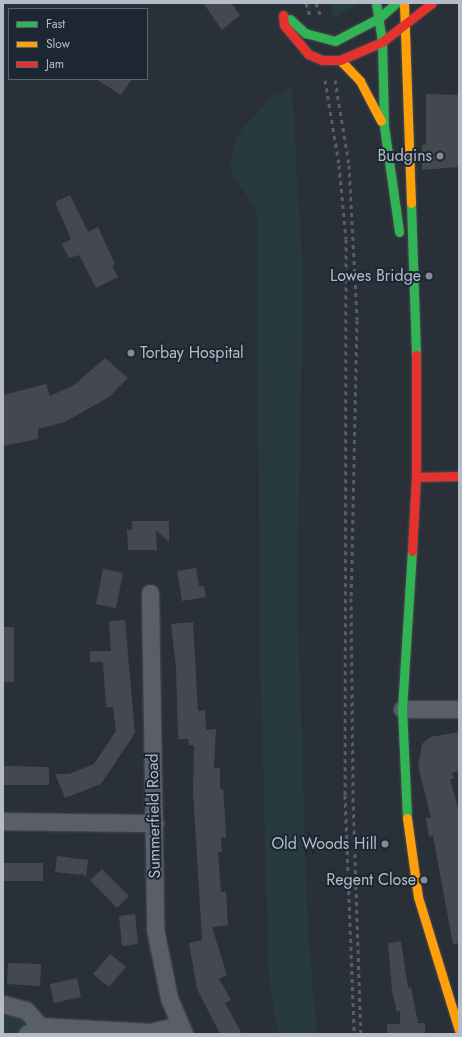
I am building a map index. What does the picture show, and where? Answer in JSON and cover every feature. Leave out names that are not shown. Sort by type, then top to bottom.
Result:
[{"type":"main road","points":[[376,3],[382,42],[384,126],[397,222],[416,320]]},
{"type":"main road","points":[[276,6],[282,15],[305,33],[335,41],[379,18],[396,3]]},
{"type":"main road","points":[[404,3],[406,22],[407,169],[416,320],[416,477],[402,709],[404,802],[418,897],[459,1030]]},
{"type":"main road","points":[[282,15],[284,25],[308,54],[322,60],[340,60],[382,42],[432,3]]},
{"type":"main road","points":[[340,60],[360,81],[384,126]]},
{"type":"main road","points":[[416,477],[459,476]]},
{"type":"street","name":"Summerfield Road","points":[[150,593],[155,823],[155,929],[169,998],[182,1029]]},
{"type":"street","points":[[402,709],[459,709]]},
{"type":"street","points":[[3,821],[155,823]]},
{"type":"street","points":[[3,1004],[26,1010],[34,1030],[150,1032],[182,1029]]},
{"type":"green space","points":[[329,3],[358,3],[358,4],[334,19]]},
{"type":"green space","points":[[292,87],[303,280],[297,596],[308,933],[317,1034],[278,1034],[269,980],[260,660],[257,212],[229,168],[238,134],[272,97]]},
{"type":"green space","points":[[3,1012],[24,1018],[24,1034],[3,1034]]},
{"type":"building","points":[[203,3],[231,3],[240,15],[222,30]]},
{"type":"building","points":[[98,80],[131,80],[121,95]]},
{"type":"building","points":[[426,94],[459,95],[459,167],[422,170],[422,145],[426,144]]},
{"type":"building","points":[[70,195],[88,232],[98,227],[115,264],[112,266],[118,277],[96,288],[79,255],[69,258],[62,244],[71,239],[55,202]]},
{"type":"building","points":[[105,358],[128,378],[109,397],[65,422],[38,429],[38,439],[3,446],[3,395],[46,384],[50,396],[74,385]]},
{"type":"building","points":[[132,521],[169,521],[169,542],[156,530],[157,550],[128,550],[127,530],[132,530]]},
{"type":"building","points":[[196,568],[199,586],[204,586],[206,597],[182,601],[177,571]]},
{"type":"building","points":[[103,569],[123,573],[116,608],[96,604]]},
{"type":"building","points":[[125,620],[135,733],[101,784],[65,798],[55,774],[69,774],[94,764],[116,731],[113,707],[106,707],[103,662],[90,662],[90,651],[111,651],[109,621]]},
{"type":"building","points":[[193,622],[198,711],[205,710],[206,730],[216,729],[214,768],[220,768],[220,789],[223,789],[225,815],[226,838],[221,838],[222,852],[218,852],[221,892],[226,892],[228,925],[212,927],[227,975],[219,979],[231,1000],[225,1003],[242,1034],[220,1034],[197,989],[189,943],[202,940],[193,791],[194,745],[189,745],[188,739],[178,739],[176,667],[171,624]]},
{"type":"building","points":[[3,627],[14,627],[14,682],[3,682]]},
{"type":"building","points":[[459,732],[459,771],[452,773],[454,779],[450,779],[459,812],[459,943],[453,944],[433,836],[429,837],[426,818],[431,818],[418,766],[422,744],[430,737]]},
{"type":"building","points":[[3,766],[49,767],[49,785],[3,785]]},
{"type":"building","points":[[57,856],[88,860],[86,877],[81,872],[81,875],[55,872]]},
{"type":"building","points":[[3,863],[43,863],[43,881],[3,881]]},
{"type":"building","points":[[102,869],[129,896],[117,908],[90,880]]},
{"type":"building","points":[[135,914],[138,944],[122,946],[119,916]]},
{"type":"building","points":[[401,941],[408,988],[411,987],[418,1023],[425,1023],[425,1034],[387,1034],[387,1024],[400,1024],[400,1011],[397,1012],[392,991],[388,943]]},
{"type":"building","points":[[110,954],[126,967],[109,987],[93,974]]},
{"type":"building","points":[[8,963],[41,964],[40,986],[7,984]]},
{"type":"building","points":[[77,978],[81,997],[54,1003],[50,984]]},
{"type":"railway","points":[[306,3],[310,16]]},
{"type":"railway","points":[[316,3],[320,14]]},
{"type":"railway","points":[[325,80],[339,165],[346,239],[345,795],[354,1034]]},
{"type":"railway","points":[[335,80],[349,165],[357,320],[351,598],[353,798],[361,1034]]},
{"type":"traffic: fast","points":[[376,3],[382,42],[384,126],[399,232]]},
{"type":"traffic: fast","points":[[290,19],[305,33],[335,41],[379,18],[396,3]]},
{"type":"traffic: fast","points":[[411,203],[416,355]]},
{"type":"traffic: fast","points":[[407,818],[402,709],[412,551]]},
{"type":"traffic: slow","points":[[404,3],[411,203]]},
{"type":"traffic: slow","points":[[340,60],[360,81],[381,121]]},
{"type":"traffic: slow","points":[[407,818],[418,897],[459,1030]]},
{"type":"traffic: jam","points":[[283,15],[284,25],[308,54],[322,60],[340,60],[382,42],[432,3]]},
{"type":"traffic: jam","points":[[412,551],[416,477],[416,355]]},
{"type":"traffic: jam","points":[[416,477],[459,476]]},
{"type":"place","name":"Budgins","points":[[440,156]]},
{"type":"place","name":"Lowes Bridge","points":[[429,276]]},
{"type":"place","name":"Torbay Hospital","points":[[131,353]]},
{"type":"place","name":"Old Woods Hill","points":[[385,844]]},
{"type":"place","name":"Regent Close","points":[[424,880]]}]
